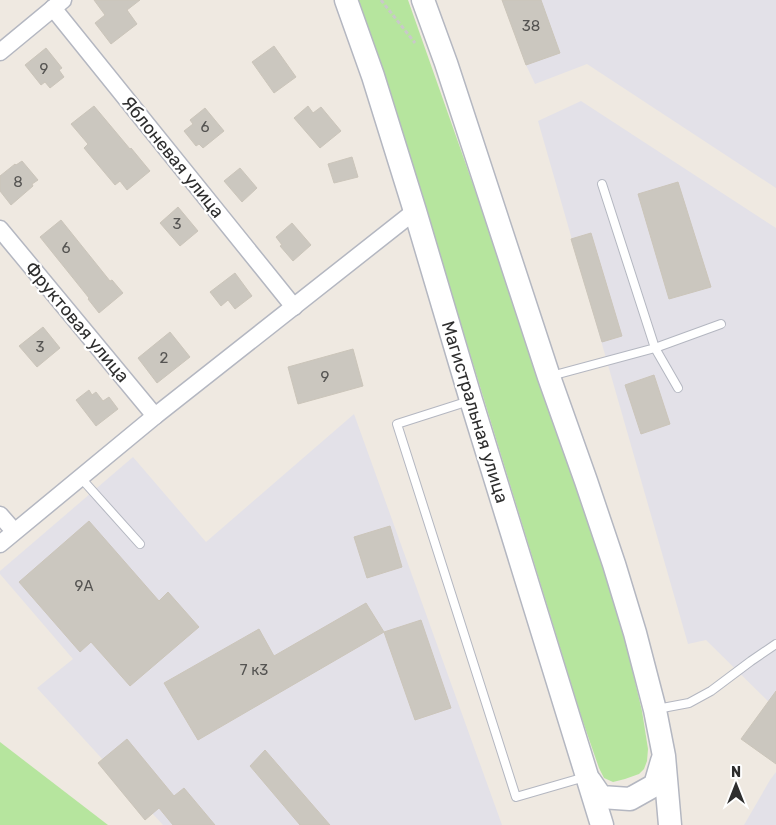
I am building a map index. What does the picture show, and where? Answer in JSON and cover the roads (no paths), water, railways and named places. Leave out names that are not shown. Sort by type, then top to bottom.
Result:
[{"type":"main road","name":"Магистральная улица","points":[[346,0],[373,76],[415,211],[602,825]]},
{"type":"main road","points":[[424,0],[549,377],[614,564],[635,633],[655,710],[664,756],[670,825]]},
{"type":"main road","points":[[586,776],[600,797],[630,799],[655,785],[664,756]]},
{"type":"street","points":[[0,52],[58,4]]},
{"type":"street","name":"Яблоневая улица","points":[[58,4],[294,307]]},
{"type":"street","points":[[0,544],[155,416],[415,211]]},
{"type":"street","name":"Фруктовая улица","points":[[0,229],[155,416]]},
{"type":"street","points":[[0,515],[14,531]]},
{"type":"lane","points":[[602,184],[655,348],[678,388]]},
{"type":"lane","points":[[549,377],[655,348],[721,324]]},
{"type":"lane","points":[[471,400],[397,424],[516,797],[586,776]]},
{"type":"lane","points":[[80,477],[140,544]]},
{"type":"lane","points":[[655,710],[689,702],[711,691],[776,644]]}]
